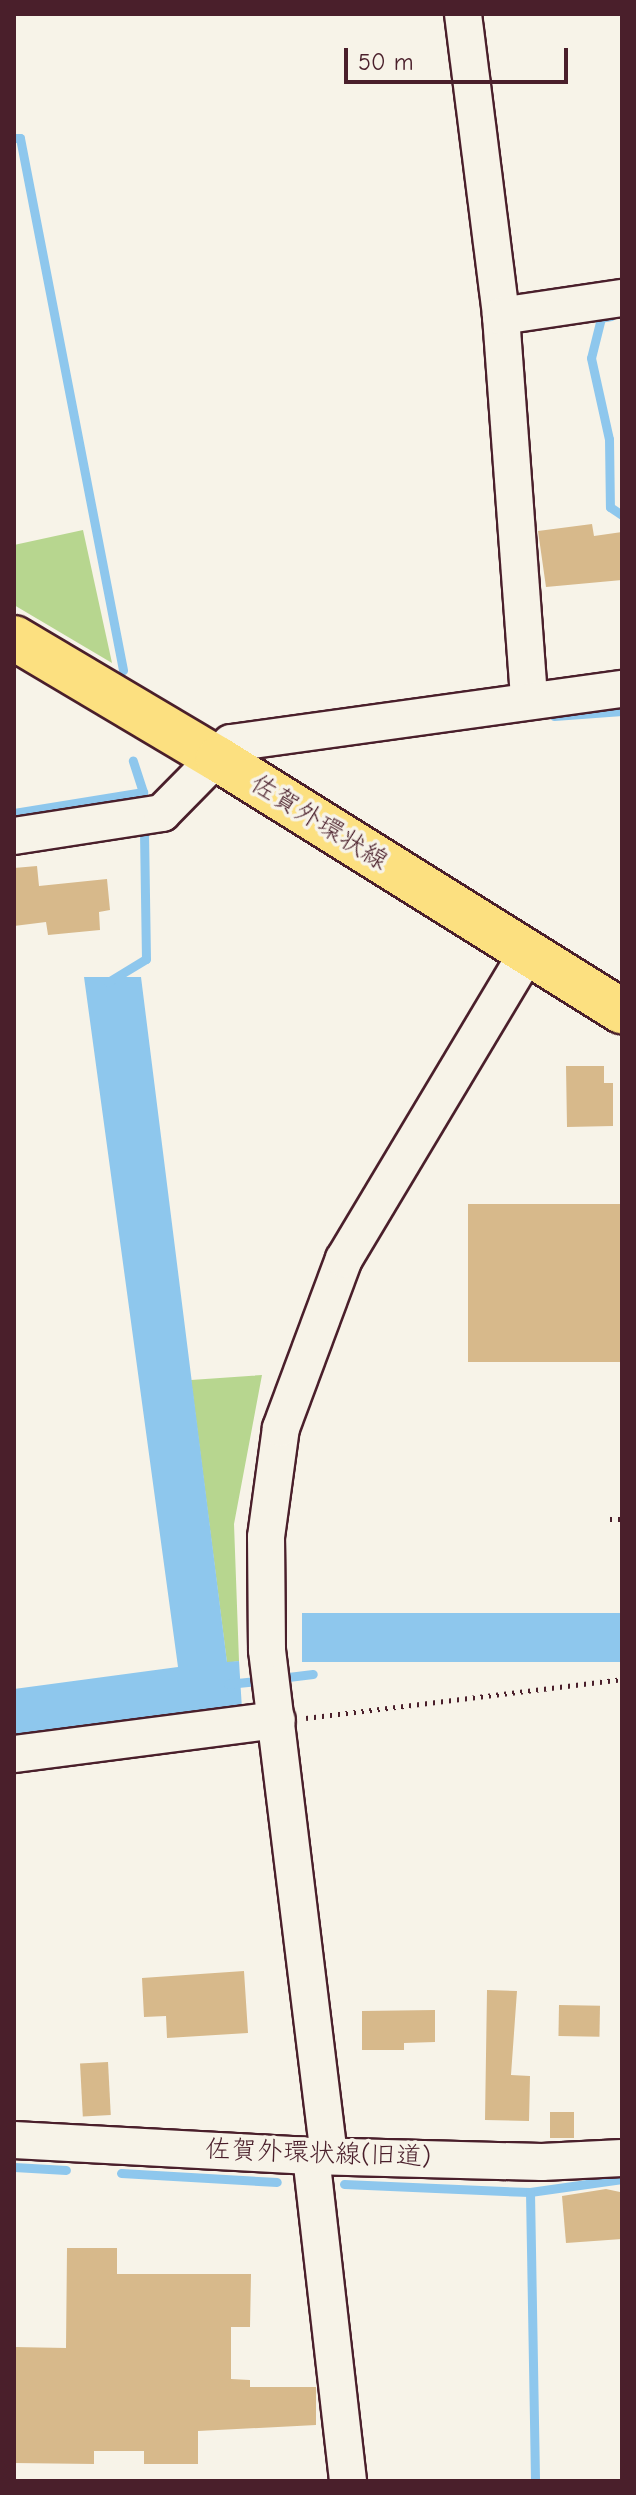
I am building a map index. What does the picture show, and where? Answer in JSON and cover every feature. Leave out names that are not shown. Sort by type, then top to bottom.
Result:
[{"type":"main road","name":"佐賀外環状線","points":[[14,638],[218,759],[622,1011]]},
{"type":"street","points":[[463,14],[501,316],[529,698]]},
{"type":"street","points":[[501,316],[622,298]]},
{"type":"street","points":[[14,836],[162,813],[231,743],[529,698],[622,689]]},
{"type":"street","points":[[348,2481],[320,2156],[277,1720],[267,1650],[266,1537],[281,1428],[304,1356],[344,1259],[527,953]]},
{"type":"street","points":[[14,1754],[277,1720]]},
{"type":"street","name":"佐賀外環状線(旧道)","points":[[14,2140],[320,2156],[542,2162],[622,2158]]},
{"type":"path","points":[[610,1519],[622,1519]]},
{"type":"path","points":[[277,1720],[622,1679]]},
{"type":"green space","points":[[83,530],[112,663],[14,605],[14,545]]},
{"type":"green space","points":[[262,1375],[234,1524],[239,1661],[227,1663],[191,1380]]},
{"type":"water","points":[[84,977],[141,977],[227,1662],[239,1661],[242,1709],[14,1737],[14,1689],[178,1667]]},
{"type":"water","points":[[302,1613],[622,1613],[622,1662],[302,1662]]},
{"type":"building","points":[[592,524],[594,536],[622,532],[622,580],[546,587],[538,531]]},
{"type":"building","points":[[37,866],[39,886],[107,879],[110,910],[99,912],[100,930],[48,935],[46,922],[14,926],[14,868]]},
{"type":"building","points":[[566,1066],[604,1066],[604,1083],[613,1083],[613,1126],[567,1127]]},
{"type":"building","points":[[468,1204],[622,1204],[622,1362],[468,1362]]},
{"type":"building","points":[[244,1971],[248,2033],[167,2038],[166,2016],[144,2017],[142,1978]]},
{"type":"building","points":[[487,1990],[517,1991],[511,2075],[530,2076],[529,2121],[485,2120]]},
{"type":"building","points":[[559,2005],[600,2006],[599,2037],[558,2036]]},
{"type":"building","points":[[435,2010],[435,2042],[404,2043],[404,2050],[362,2050],[362,2011]]},
{"type":"building","points":[[108,2062],[111,2115],[83,2116],[80,2063]]},
{"type":"building","points":[[550,2112],[574,2112],[574,2138],[550,2138]]},
{"type":"building","points":[[606,2189],[620,2192],[622,2239],[566,2243],[562,2196]]},
{"type":"building","points":[[67,2248],[117,2248],[117,2274],[251,2274],[250,2327],[231,2327],[231,2379],[250,2380],[250,2387],[316,2387],[316,2425],[198,2431],[198,2464],[144,2464],[144,2451],[94,2451],[94,2464],[14,2463],[14,2347],[66,2348]]},
{"type":"waterway","points":[[14,138],[20,138],[123,670]]},
{"type":"waterway","points":[[611,316],[601,318],[591,358],[609,439],[610,507],[622,515]]},
{"type":"waterway","points":[[554,716],[622,711]]},
{"type":"waterway","points":[[14,813],[143,792],[133,761]]},
{"type":"waterway","points":[[108,982],[146,959],[144,831]]},
{"type":"waterway","points":[[280,1678],[313,1674]]},
{"type":"waterway","points":[[228,1684],[265,1680]]},
{"type":"waterway","points":[[14,2167],[66,2170]]},
{"type":"waterway","points":[[121,2173],[277,2182]]},
{"type":"waterway","points":[[344,2184],[530,2192],[622,2179]]},
{"type":"waterway","points":[[530,2192],[535,2481]]}]
